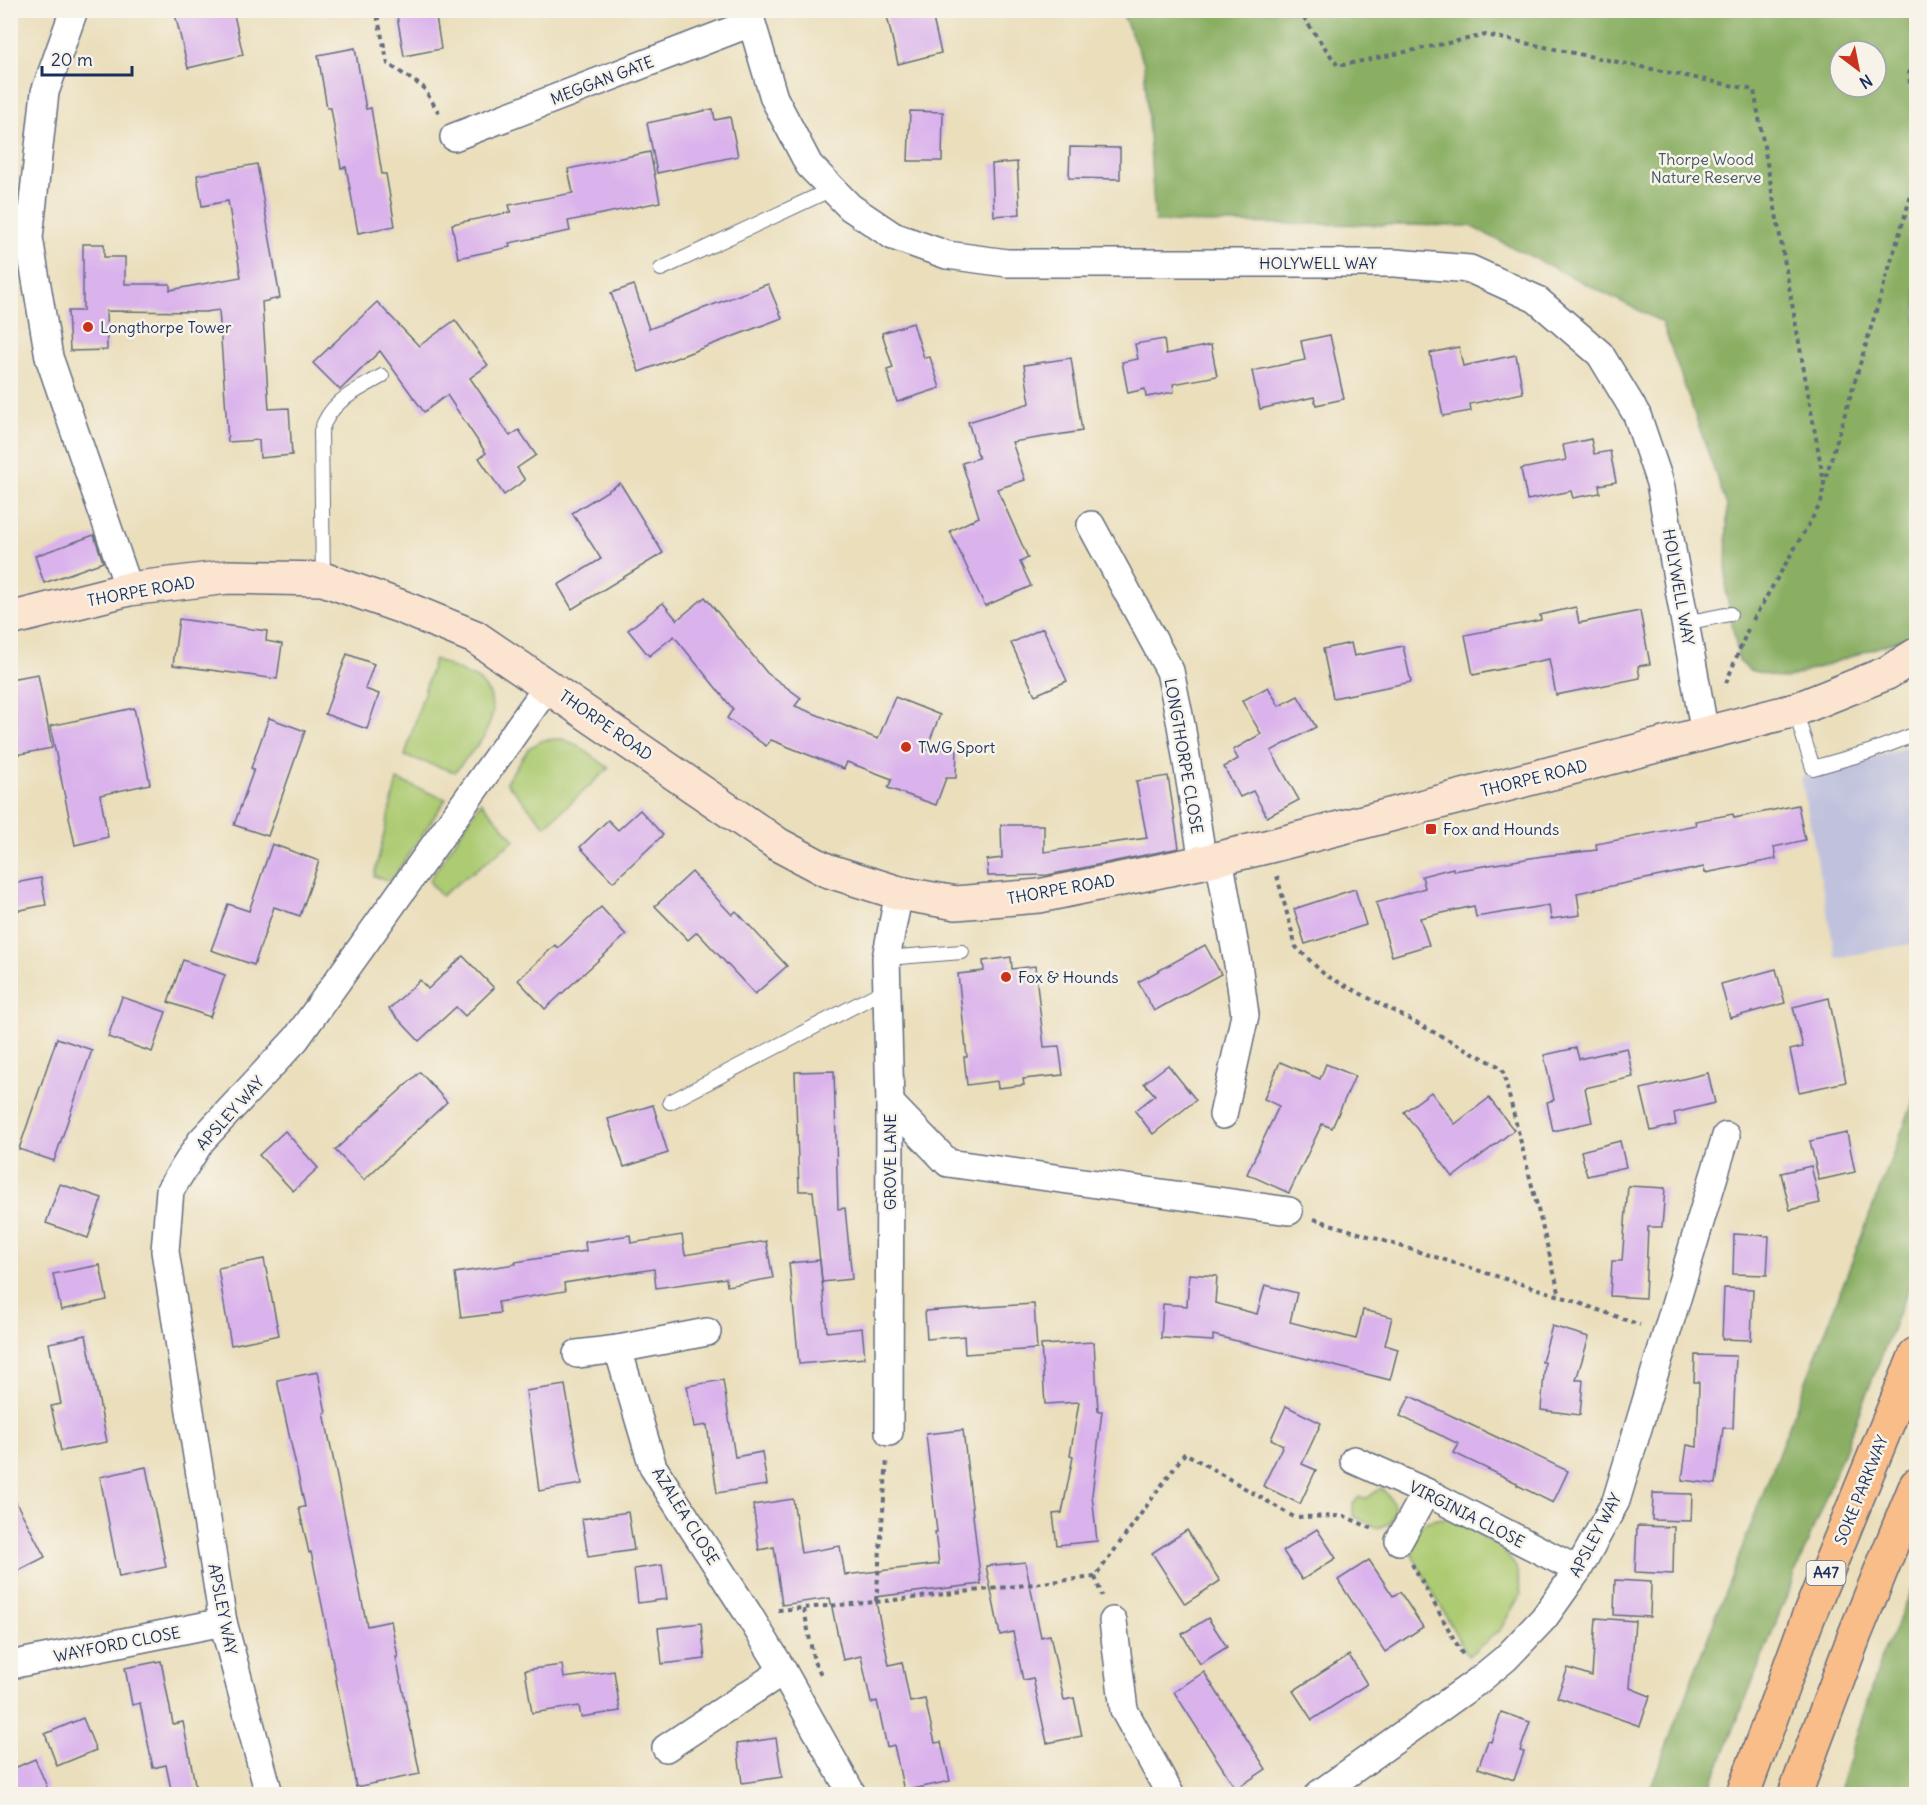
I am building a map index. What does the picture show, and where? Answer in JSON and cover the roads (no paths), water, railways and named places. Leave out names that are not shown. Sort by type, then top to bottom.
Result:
[{"type":"highway","name":"SOKE PARKWAY","points":[[1743,1794],[1806,1623],[1917,1354]]},
{"type":"highway","points":[[1795,1794],[1856,1634],[1917,1485]]},
{"type":"street","points":[[74,10],[45,92],[29,237],[49,357],[129,589]]},
{"type":"street","name":"MEGGAN GATE","points":[[454,137],[749,17]]},
{"type":"street","name":"HOLYWELL WAY","points":[[749,17],[774,98],[809,165],[850,207],[893,237],[947,255],[1007,263],[1405,264],[1470,269],[1536,299],[1600,354],[1637,415],[1660,483],[1705,734]]},
{"type":"street","name":"LONGTHORPE CLOSE","points":[[1091,525],[1170,671],[1245,1014],[1223,1115]]},
{"type":"street","name":"THORPE ROAD","points":[[10,619],[129,589],[228,576],[323,579],[402,607],[475,637],[779,844],[826,870],[899,893],[956,903],[1039,896],[1210,860],[1705,734],[1795,710],[1887,674],[1917,655]]},
{"type":"street","name":"APSLEY WAY","points":[[269,1794],[223,1622],[165,1251],[170,1190],[201,1141],[296,1039],[548,686]]},
{"type":"street","name":"GROVE LANE","points":[[889,1432],[890,1103],[886,958],[899,893]]},
{"type":"street","points":[[890,1103],[948,1163],[1289,1211]]},
{"type":"street","name":"APSLEY WAY","points":[[1334,1791],[1506,1658],[1544,1618],[1578,1570],[1616,1501],[1726,1136]]},
{"type":"street","points":[[577,1354],[618,1349],[707,1332]]},
{"type":"street","name":"AZALEA CLOSE","points":[[618,1349],[653,1467],[783,1671],[852,1794]]},
{"type":"street","name":"VIRGINIA CLOSE","points":[[1354,1460],[1426,1492],[1578,1570]]},
{"type":"street","points":[[1399,1540],[1426,1492]]},
{"type":"street","points":[[1113,1621],[1124,1710],[1170,1794]]},
{"type":"street","name":"WAYFORD CLOSE","points":[[10,1665],[223,1622]]},
{"type":"street","points":[[666,1748],[783,1671]]},
{"type":"lane","points":[[661,269],[832,189]]},
{"type":"lane","points":[[323,579],[321,431],[330,410],[382,376]]},
{"type":"lane","points":[[1685,624],[1730,614]]},
{"type":"lane","points":[[1795,710],[1813,768],[1869,752],[1917,734]]},
{"type":"lane","points":[[886,958],[962,952]]},
{"type":"lane","points":[[670,1102],[887,989]]},
{"type":"place","name":"Longthorpe Tower","points":[[88,327]]},
{"type":"place","name":"TWG Sport","points":[[906,747]]},
{"type":"place","name":"Fox and Hounds","points":[[1431,829]]},
{"type":"place","name":"Fox & Hounds","points":[[1006,977]]},
{"type":"park label","name":"Thorpe Wood Nature Reserve","points":[[1706,168]]}]
